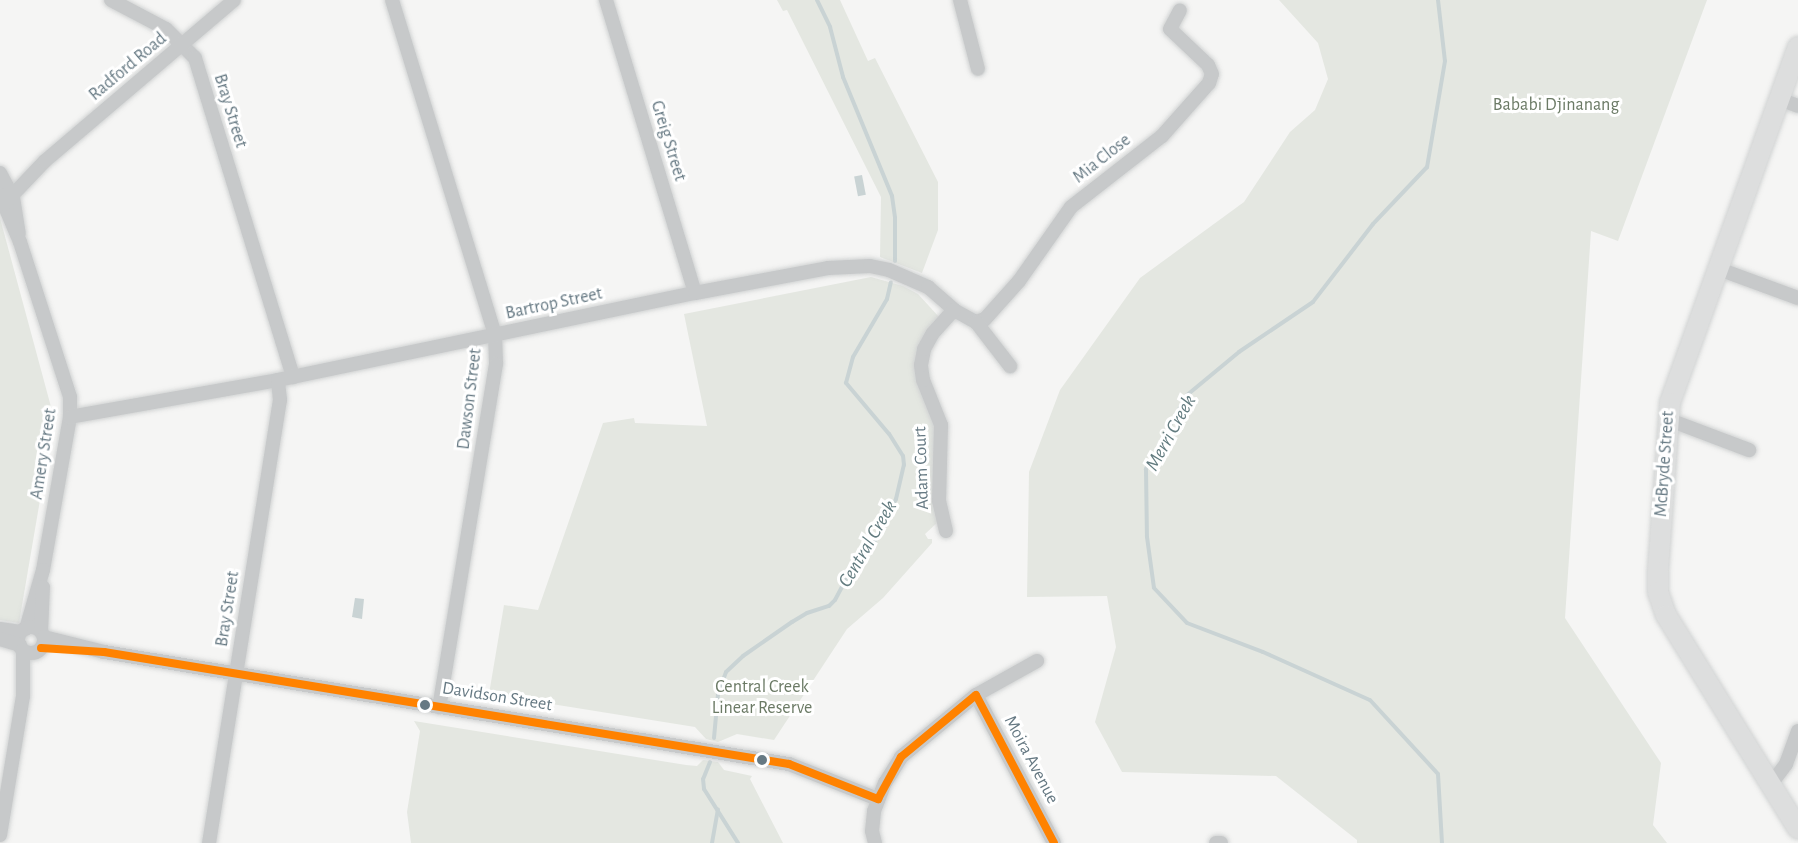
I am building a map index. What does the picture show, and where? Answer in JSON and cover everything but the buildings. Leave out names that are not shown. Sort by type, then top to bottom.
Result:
[{"type":"street","name":"Bray Street","points":[[111,0],[166,29],[195,58],[293,377]]},
{"type":"street","name":"Radford Road","points":[[5,198],[45,161],[234,0]]},
{"type":"street","name":"Dawson Street","points":[[392,0],[495,334],[496,364],[439,707]]},
{"type":"street","name":"Greig Street","points":[[606,0],[695,293]]},
{"type":"street","points":[[960,0],[978,69]]},
{"type":"street","name":"Mia Close","points":[[976,322],[985,319],[1018,281],[1071,207],[1162,136],[1209,83],[1212,74],[1208,65],[1167,29],[1180,10]]},
{"type":"street","name":"McBryde Street","points":[[1798,47],[1670,403],[1667,419],[1658,572],[1660,602],[1798,829]]},
{"type":"street","points":[[1779,99],[1798,106]]},
{"type":"street","name":"Radford Road","points":[[2,179],[45,161]]},
{"type":"street","name":"Amery Street","points":[[0,835],[22,696],[22,639],[43,570],[70,417],[70,397],[5,198],[2,179]]},
{"type":"street","name":"Bartrop Street","points":[[70,417],[278,380],[695,293],[828,268],[870,266],[889,270],[928,287],[954,310],[976,322],[986,339],[999,349],[1010,366]]},
{"type":"street","points":[[1719,270],[1798,298]]},
{"type":"street","name":"Adam Court","points":[[946,531],[939,501],[941,425],[923,380],[921,365],[924,348],[933,333],[954,310]]},
{"type":"street","name":"Bray Street","points":[[209,843],[280,400],[278,380]]},
{"type":"street","points":[[1667,419],[1749,450]]},
{"type":"street","name":"Amery Street","points":[[22,696],[41,642],[43,570]]},
{"type":"street","points":[[0,629],[22,639],[30,653],[41,642],[34,628],[22,639],[0,639]]},
{"type":"street","name":"Davidson Street","points":[[41,642],[789,764],[878,799]]},
{"type":"street","points":[[874,843],[873,820],[878,799],[892,771],[910,747],[976,694],[1036,662]]},
{"type":"street","name":"Moira Avenue","points":[[976,694],[1054,843]]},
{"type":"street","points":[[1771,784],[1786,764],[1798,731]]},
{"type":"green space","points":[[777,0],[840,0],[868,61],[875,58],[938,182],[938,230],[922,273],[880,257],[881,197],[787,10],[783,11]]},
{"type":"green space","name":"Bababi Djinanang","points":[[1279,0],[1707,0],[1618,241],[1591,231],[1565,618],[1661,763],[1653,825],[1667,843],[1357,843],[1357,840],[1276,776],[1122,772],[1095,722],[1116,647],[1107,596],[1027,597],[1029,472],[1060,390],[1140,278],[1244,202],[1290,132],[1315,110],[1328,79],[1318,43]]},
{"type":"green space","points":[[0,218],[54,418],[19,623],[0,620]]},
{"type":"green space","name":"Central Creek Linear Reserve","points":[[871,277],[903,286],[918,294],[939,317],[921,344],[934,417],[938,522],[925,534],[928,539],[932,539],[932,543],[883,598],[847,629],[774,740],[737,734],[718,742],[706,739],[695,727],[489,694],[504,605],[538,610],[603,423],[634,418],[635,423],[707,426],[684,314]]},
{"type":"green space","points":[[414,721],[686,765],[697,766],[703,760],[718,762],[724,770],[752,776],[750,779],[783,843],[411,843],[407,812],[420,731]]},
{"type":"shaded area","points":[[862,175],[866,195],[858,196],[854,177]]},
{"type":"shaded area","points":[[355,598],[364,599],[362,619],[352,617]]},
{"type":"waterway","name":"Central Creek","points":[[817,0],[830,27],[843,77],[892,196],[895,218],[895,261]]},
{"type":"waterway","name":"Merri Creek","points":[[1438,0],[1445,61],[1427,167],[1373,224],[1313,302],[1239,352],[1187,395],[1146,469],[1147,537],[1154,588],[1187,623],[1263,652],[1370,700],[1438,774],[1442,843]]},
{"type":"waterway","name":"Central Creek","points":[[714,738],[718,694],[726,672],[743,656],[792,622],[807,613],[829,606],[835,600],[854,565],[875,540],[896,499],[904,465],[903,456],[889,434],[846,383],[853,357],[887,299],[891,282]]},
{"type":"waterway","name":"Central Creek","points":[[710,762],[703,779],[704,789],[738,843]]},
{"type":"waterway","points":[[712,843],[718,810]]},
{"type":"transit line","points":[[41,648],[104,652],[789,764],[878,799]]},
{"type":"transit line","points":[[976,695],[1054,843]]},
{"type":"transit line","points":[[878,799],[901,757],[976,695]]}]
